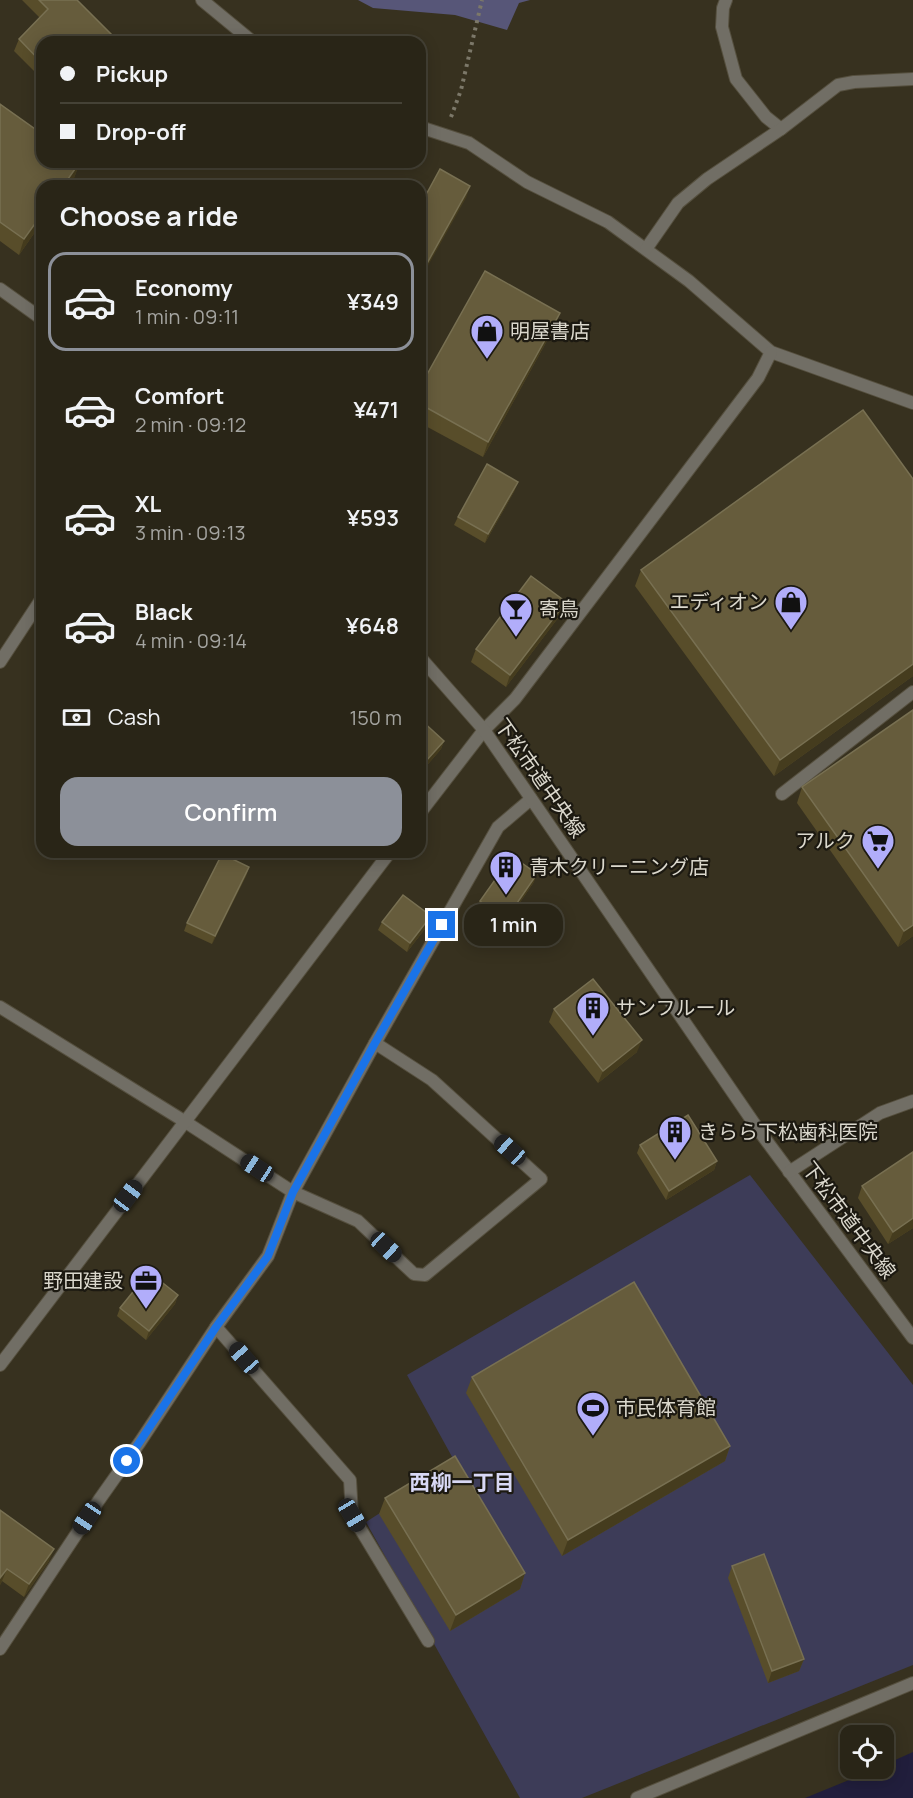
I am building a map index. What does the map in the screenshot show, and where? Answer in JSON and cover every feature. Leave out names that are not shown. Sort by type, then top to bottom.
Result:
[{"type":"street","points":[[202,0],[246,36]]},
{"type":"street","points":[[726,0],[722,27],[736,79],[766,117],[781,129]]},
{"type":"street","points":[[646,249],[678,203],[707,179],[781,129],[838,86],[854,82],[913,79]]},
{"type":"street","points":[[426,129],[470,143],[527,182],[608,222],[689,281],[771,352],[913,403]]},
{"type":"street","points":[[0,289],[36,315]]},
{"type":"street","points":[[426,805],[484,730],[515,699],[758,378],[771,352]]},
{"type":"street","points":[[0,662],[36,607]]},
{"type":"street","name":"下松市道中央線","points":[[426,664],[484,730],[789,1172],[913,1338]]},
{"type":"street","points":[[782,794],[913,692]]},
{"type":"street","points":[[0,1649],[216,1327],[268,1256],[293,1192],[498,828],[531,800]]},
{"type":"street","points":[[0,1365],[385,858]]},
{"type":"street","points":[[0,1007],[184,1121],[293,1192],[358,1221],[414,1274],[425,1275],[542,1179],[432,1080],[375,1043]]},
{"type":"street","points":[[789,1172],[880,1113],[913,1101]]},
{"type":"street","points":[[216,1327],[350,1480],[352,1515],[428,1641]]},
{"type":"street","points":[[637,1798],[913,1683]]},
{"type":"path","points":[[445,135],[461,90],[482,0]]},
{"type":"shaded area","points":[[358,0],[530,0],[519,3],[507,30],[455,15],[373,8]]},
{"type":"shaded area","points":[[750,1175],[913,1385],[913,1665],[582,1798],[520,1798],[366,1522],[456,1464],[407,1375]]},
{"type":"shaded area","points":[[913,1752],[913,1798],[805,1798],[852,1779],[894,1779],[894,1761]]},
{"type":"building","points":[[39,0],[77,0],[111,34],[109,36],[36,36],[36,57],[19,39],[48,9]]},
{"type":"building","points":[[0,104],[36,130],[36,168],[76,168],[67,180],[36,180],[36,222],[24,239],[0,222]]},
{"type":"building","points":[[440,169],[470,186],[426,265],[426,195]]},
{"type":"building","name":"明屋書店","points":[[485,271],[560,313],[488,442],[426,407],[426,376]]},
{"type":"building","name":"エディオン","points":[[863,410],[913,479],[913,664],[780,760],[641,570]]},
{"type":"building","points":[[487,464],[518,482],[488,534],[458,517]]},
{"type":"building","name":"寄鳥","points":[[531,576],[566,602],[510,675],[476,649]]},
{"type":"building","name":"アルク","points":[[913,710],[913,925],[904,931],[802,787]]},
{"type":"building","points":[[426,724],[444,741],[426,761]]},
{"type":"building","name":"青木クリーニング店","points":[[512,856],[537,874],[506,919],[480,901]]},
{"type":"building","points":[[220,858],[230,858],[249,867],[215,936],[187,923]]},
{"type":"building","points":[[403,895],[431,916],[410,943],[382,922]]},
{"type":"building","name":"サンフルール","points":[[593,979],[642,1040],[603,1071],[554,1009]]},
{"type":"building","name":"きらら下松歯科医院","points":[[688,1115],[717,1161],[669,1191],[640,1145]]},
{"type":"building","points":[[913,1152],[913,1218],[893,1232],[862,1186]]},
{"type":"building","name":"野田建設","points":[[149,1272],[178,1295],[149,1331],[120,1308]]},
{"type":"building","points":[[634,1282],[730,1446],[568,1540],[472,1377]]},
{"type":"building","points":[[455,1456],[525,1573],[456,1615],[385,1498]]},
{"type":"building","points":[[0,1510],[54,1549],[29,1584],[7,1569],[0,1578]]},
{"type":"building","points":[[764,1554],[804,1659],[772,1671],[732,1566]]},
{"type":"place","name":"明屋書店","points":[[487,360]]},
{"type":"place","name":"エディオン","points":[[791,631]]},
{"type":"place","name":"寄鳥","points":[[516,638]]},
{"type":"place","name":"アルク","points":[[878,870]]},
{"type":"place","name":"青木クリーニング店","points":[[506,896]]},
{"type":"place","name":"サンフルール","points":[[593,1037]]},
{"type":"place","name":"きらら下松歯科医院","points":[[675,1161]]},
{"type":"place","name":"野田建設","points":[[146,1310]]},
{"type":"place","name":"市民体育館","points":[[593,1437]]},
{"type":"district","name":"西柳一丁目","points":[[462,1483]]},
{"type":"route","points":[[127,1461],[216,1327],[268,1256],[293,1192],[442,925]]}]
